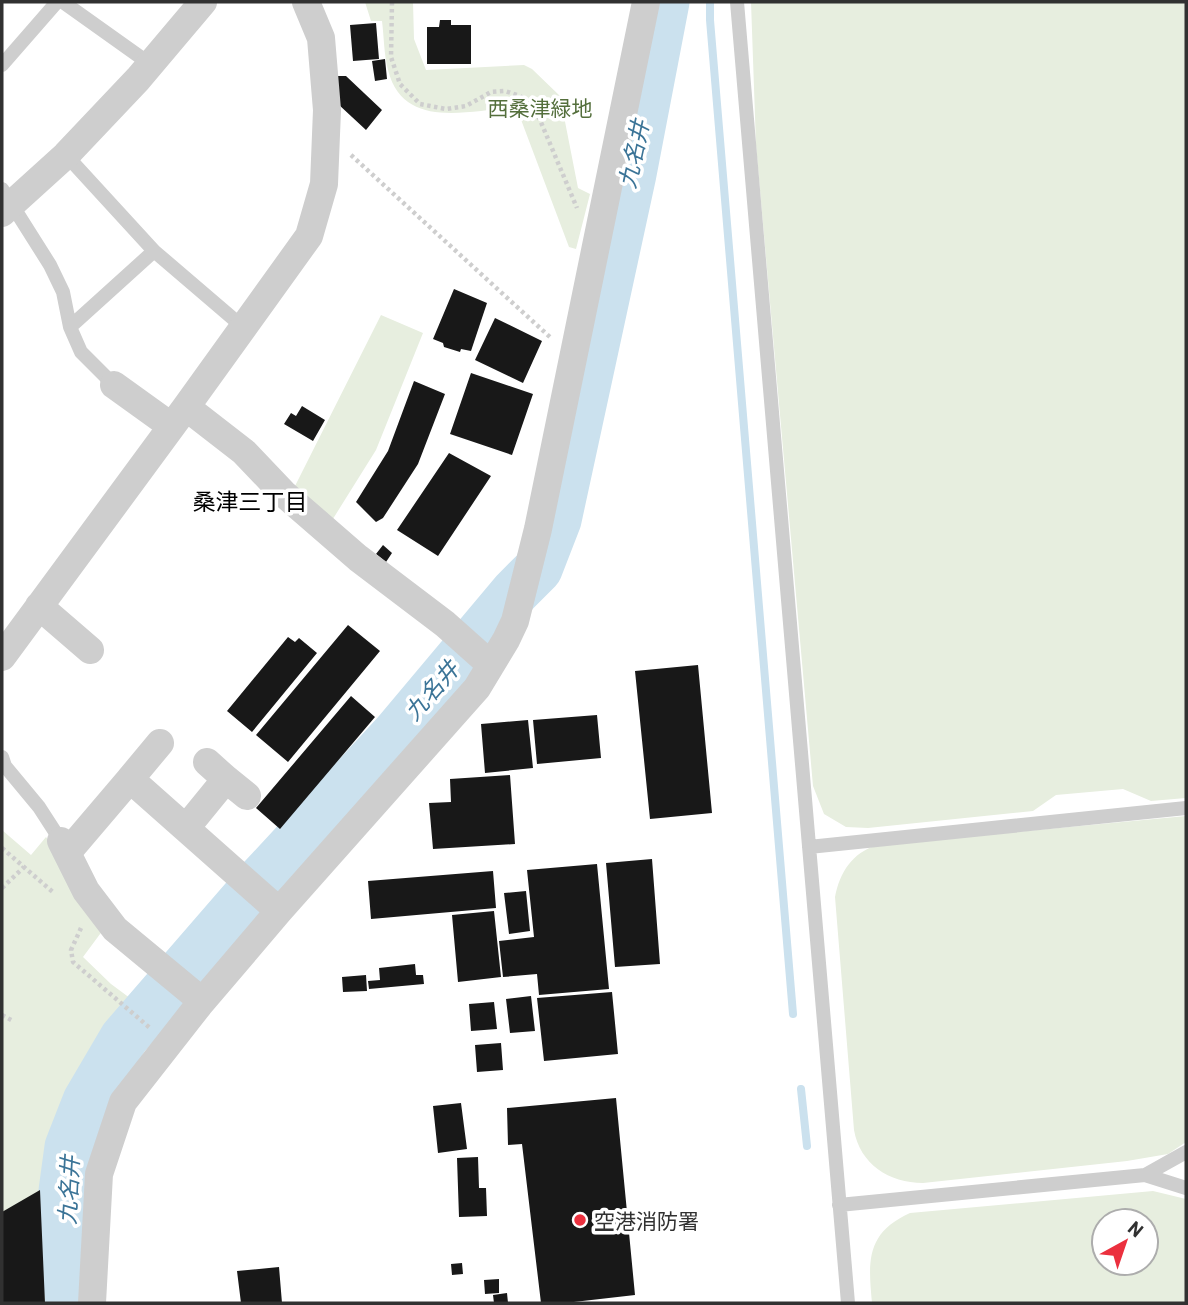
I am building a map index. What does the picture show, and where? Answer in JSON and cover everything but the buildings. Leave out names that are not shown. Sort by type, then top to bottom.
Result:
[{"type":"street","points":[[5,202],[66,155],[203,2]]},
{"type":"street","points":[[2,657],[309,236],[324,184],[324,131],[327,110],[321,38],[306,2]]},
{"type":"street","points":[[92,1303],[99,1174],[123,1102],[279,911],[477,688],[515,621],[538,528],[646,2]]},
{"type":"street","points":[[114,385],[244,453],[283,493],[358,558],[445,624],[491,665]]},
{"type":"street","points":[[39,606],[90,650]]},
{"type":"street","points":[[160,743],[130,779],[64,847],[86,891],[115,929],[202,1002]]},
{"type":"street","points":[[130,779],[279,911]]},
{"type":"street","points":[[186,828],[227,779]]},
{"type":"lane","points":[[2,65],[57,2]]},
{"type":"lane","points":[[63,2],[150,64]]},
{"type":"lane","points":[[737,2],[848,1303]]},
{"type":"lane","points":[[66,155],[154,251],[244,328]]},
{"type":"lane","points":[[5,202],[50,265],[63,292],[80,352],[114,385]]},
{"type":"lane","points":[[71,327],[154,251]]},
{"type":"lane","points":[[2,757],[5,766],[39,807],[64,847]]},
{"type":"lane","points":[[808,847],[1186,808]]},
{"type":"lane","points":[[1146,1175],[1186,1152]]},
{"type":"lane","points":[[839,1205],[1146,1175],[1186,1188]]},
{"type":"path","points":[[392,2],[391,57],[400,84],[420,104],[446,109],[466,106],[491,92],[505,91],[520,96],[535,108],[577,209]]},
{"type":"path","points":[[324,131],[573,359]]},
{"type":"path","points":[[2,848],[61,898]]},
{"type":"path","points":[[2,888],[24,867]]},
{"type":"path","points":[[82,925],[71,950],[73,962],[168,1044]]},
{"type":"path","points":[[2,1015],[13,1021]]},
{"type":"green space","name":"西桑津緑地","points":[[365,2],[413,2],[414,39],[426,70],[524,65],[532,69],[560,96],[578,188],[590,194],[576,249],[569,247],[520,117],[510,108],[438,112],[421,109],[407,101],[396,89],[388,70],[382,21],[371,21]]},
{"type":"green space","points":[[751,2],[1186,2],[1186,798],[1151,801],[1123,789],[1056,795],[1033,811],[868,828],[846,827],[824,814],[813,786],[756,145]]},
{"type":"green space","points":[[381,315],[423,333],[376,450],[331,522],[293,490]]},
{"type":"green space","points":[[1186,816],[1186,1142],[1168,1154],[1127,1161],[923,1183],[888,1175],[870,1162],[857,1142],[854,1130],[835,897],[840,879],[854,858],[877,845]]},
{"type":"green space","points":[[2,830],[31,855],[46,837],[62,859],[103,930],[83,957],[111,984],[142,1007],[88,1074],[58,1133],[51,1179],[63,1303],[2,1303]]},
{"type":"green space","points":[[1153,1191],[1186,1199],[1186,1303],[872,1303],[870,1274],[873,1250],[885,1230],[910,1213]]},
{"type":"waterway","name":"九名井","points":[[70,1303],[64,1252],[63,1191],[69,1147],[87,1101],[124,1038],[260,881],[395,735],[515,592],[538,569],[557,520],[632,174],[665,2]]},
{"type":"waterway","points":[[710,2],[793,1014]]},
{"type":"waterway","points":[[801,1089],[807,1146]]},
{"type":"place","name":"空港消防署","points":[[580,1220]]},
{"type":"district","name":"桑津三丁目","points":[[250,501]]}]
